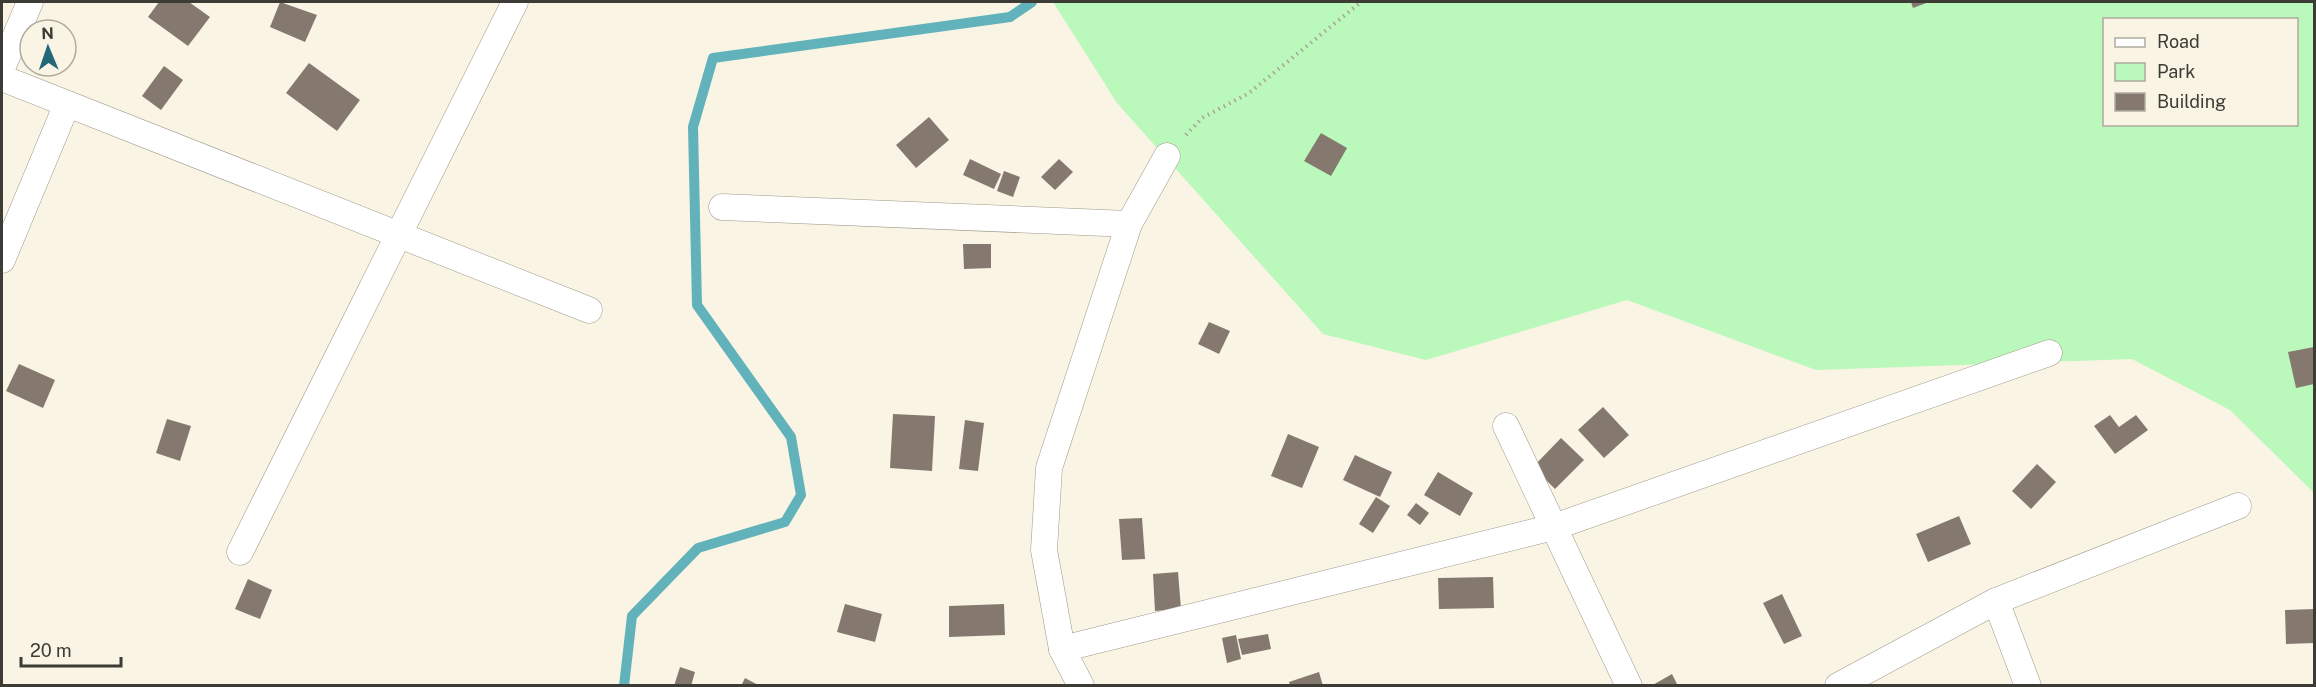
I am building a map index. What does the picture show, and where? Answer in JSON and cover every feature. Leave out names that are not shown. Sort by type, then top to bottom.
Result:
[{"type":"street","points":[[2,68],[30,2]]},
{"type":"street","points":[[240,552],[515,2]]},
{"type":"street","points":[[2,78],[589,310]]},
{"type":"street","points":[[2,260],[67,104]]},
{"type":"street","points":[[1081,686],[1062,649],[1044,550],[1049,468],[1129,224],[1167,156]]},
{"type":"street","points":[[722,207],[1129,224]]},
{"type":"street","points":[[1062,649],[1554,527],[2049,353]]},
{"type":"street","points":[[1506,426],[1629,686]]},
{"type":"street","points":[[1838,686],[1996,602],[2238,506]]},
{"type":"street","points":[[1996,602],[2028,686]]},
{"type":"path","points":[[1167,156],[1202,118],[1249,93],[1361,2]]},
{"type":"green space","points":[[1053,2],[2314,2],[2314,493],[2230,410],[2132,359],[1816,370],[1627,300],[1426,360],[1323,334],[1117,103]]},
{"type":"building","points":[[159,2],[189,2],[210,17],[188,46],[148,17]]},
{"type":"building","points":[[280,2],[317,15],[305,42],[270,27]]},
{"type":"building","points":[[1911,2],[1929,2],[1913,8]]},
{"type":"building","points":[[309,63],[360,100],[337,131],[286,93]]},
{"type":"building","points":[[164,66],[183,80],[161,110],[142,96]]},
{"type":"building","points":[[929,117],[949,140],[916,168],[896,145]]},
{"type":"building","points":[[1321,133],[1347,148],[1331,176],[1304,161]]},
{"type":"building","points":[[970,159],[1001,174],[994,189],[963,175]]},
{"type":"building","points":[[1059,159],[1073,172],[1055,190],[1041,177]]},
{"type":"building","points":[[1004,171],[1020,177],[1013,197],[997,191]]},
{"type":"building","points":[[963,244],[991,244],[991,268],[964,269]]},
{"type":"building","points":[[1209,322],[1230,331],[1219,354],[1198,344]]},
{"type":"building","points":[[2314,347],[2314,384],[2296,388],[2288,352]]},
{"type":"building","points":[[19,364],[55,380],[43,408],[6,391]]},
{"type":"building","points":[[1603,407],[1629,435],[1604,458],[1578,430]]},
{"type":"building","points":[[893,414],[935,416],[932,471],[890,468]]},
{"type":"building","points":[[2110,415],[2119,427],[2136,415],[2148,430],[2115,454],[2094,426]]},
{"type":"building","points":[[167,419],[191,426],[180,461],[156,453]]},
{"type":"building","points":[[965,420],[984,423],[978,471],[959,469]]},
{"type":"building","points":[[1288,434],[1319,447],[1302,488],[1271,476]]},
{"type":"building","points":[[1561,438],[1584,460],[1555,489],[1533,467]]},
{"type":"building","points":[[1355,455],[1392,472],[1380,497],[1343,480]]},
{"type":"building","points":[[2037,464],[2056,482],[2031,509],[2012,491]]},
{"type":"building","points":[[1438,472],[1473,493],[1460,516],[1424,495]]},
{"type":"building","points":[[1376,497],[1390,506],[1373,533],[1359,524]]},
{"type":"building","points":[[1416,503],[1429,513],[1420,525],[1407,515]]},
{"type":"building","points":[[1959,516],[1971,544],[1928,562],[1916,534]]},
{"type":"building","points":[[1142,518],[1145,559],[1122,560],[1119,519]]},
{"type":"building","points":[[1178,572],[1181,609],[1155,611],[1153,574]]},
{"type":"building","points":[[1493,577],[1494,608],[1439,609],[1438,578]]},
{"type":"building","points":[[248,579],[272,590],[260,619],[235,609]]},
{"type":"building","points":[[1782,594],[1802,636],[1784,644],[1763,603]]},
{"type":"building","points":[[845,604],[882,614],[875,642],[837,632]]},
{"type":"building","points":[[1004,604],[1005,635],[949,637],[949,606]]},
{"type":"building","points":[[2314,609],[2314,643],[2286,644],[2285,610]]},
{"type":"building","points":[[1268,634],[1271,649],[1242,655],[1238,639]]},
{"type":"building","points":[[1236,635],[1241,659],[1227,663],[1222,638]]},
{"type":"building","points":[[680,667],[695,672],[691,686],[674,686]]},
{"type":"building","points":[[1319,672],[1323,686],[1290,686],[1289,682]]},
{"type":"building","points":[[1672,674],[1678,686],[1651,686]]},
{"type":"building","points":[[745,678],[760,686],[741,686]]},
{"type":"waterway","points":[[624,686],[632,616],[698,548],[785,522],[801,495],[791,437],[697,305],[693,127],[713,58],[1010,17],[1032,2]]}]
